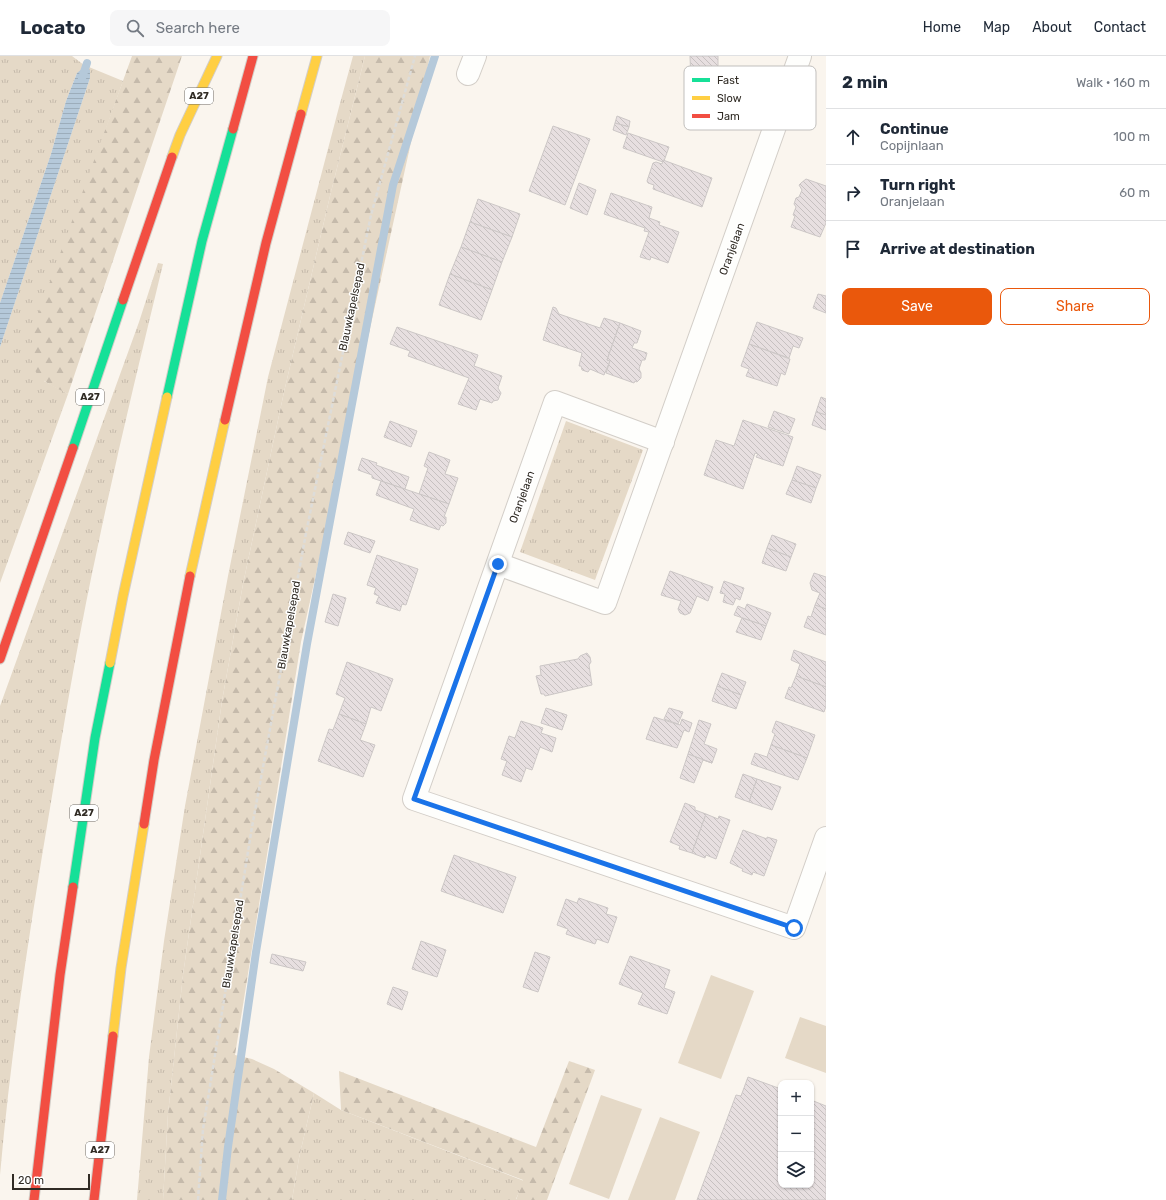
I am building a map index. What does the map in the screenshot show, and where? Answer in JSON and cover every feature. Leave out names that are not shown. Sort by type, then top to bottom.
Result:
[{"type":"highway","name":"A27","points":[[0,659],[180,135],[217,56]]},
{"type":"highway","name":"A27","points":[[34,1200],[60,975],[97,731],[124,588],[199,256],[253,56]]},
{"type":"highway","name":"A27","points":[[94,1200],[121,968],[154,760],[187,592],[220,439],[266,243],[317,56]]},
{"type":"street","name":"Oranjelaan","points":[[796,66],[800,56]]},
{"type":"street","name":"Oranjelaan","points":[[498,564],[604,603],[774,130]]},
{"type":"street","name":"Oranjelaan","points":[[663,442],[555,402],[414,799],[794,928],[826,838]]},
{"type":"path","name":"Blauwkapelsepad","points":[[198,1200],[203,1129],[252,827],[304,541],[370,215],[415,56]]},
{"type":"green space","points":[[0,56],[72,56],[84,65],[123,81],[71,227],[44,381],[68,394],[0,583],[0,347],[90,78],[77,73],[66,101],[51,154],[0,303]]},
{"type":"green space","points":[[132,56],[182,56],[68,394],[46,382],[35,370],[31,354],[36,320]]},
{"type":"green space","points":[[353,56],[365,56],[330,196],[284,392],[243,584],[222,701],[183,975],[168,1114],[163,1200],[137,1200],[149,1057],[164,941],[185,806],[228,576],[268,377]]},
{"type":"green space","points":[[365,56],[430,56],[301,642],[235,1055],[252,1059],[274,1069],[314,1093],[299,1158],[292,1200],[163,1200],[168,1114],[183,975],[222,701],[243,584],[284,392],[330,196]]},
{"type":"green space","points":[[158,263],[163,264],[105,514],[84,613],[67,707],[22,988],[4,1128],[0,1175],[0,706],[139,322]]},
{"type":"green space","points":[[566,421],[643,450],[595,580],[520,552]]},
{"type":"green space","points":[[711,975],[754,991],[721,1079],[678,1063]]},
{"type":"green space","points":[[800,1017],[826,1026],[826,1073],[785,1058]]},
{"type":"green space","points":[[569,1061],[595,1070],[547,1200],[516,1200],[523,1180],[341,1110],[339,1071],[536,1147]]},
{"type":"green space","points":[[314,1093],[341,1110],[524,1181],[516,1199],[518,1200],[292,1200],[299,1158]]},
{"type":"green space","points":[[601,1095],[642,1109],[609,1199],[569,1184]]},
{"type":"green space","points":[[660,1117],[700,1132],[675,1200],[628,1200]]},
{"type":"water","points":[[83,68],[90,70],[90,78],[0,347],[0,303],[51,154],[66,101],[77,73]]},
{"type":"building","points":[[690,56],[718,56],[718,66],[690,66]]},
{"type":"building","points":[[617,116],[630,121],[629,127],[615,123]]},
{"type":"building","points":[[615,123],[629,127],[626,135],[613,130]]},
{"type":"building","points":[[553,126],[590,139],[565,205],[529,191]]},
{"type":"building","points":[[628,133],[669,147],[664,161],[663,162],[623,148]]},
{"type":"building","points":[[663,160],[712,178],[702,207],[653,189],[654,185],[648,183],[647,181],[653,163],[656,162],[662,164]]},
{"type":"building","points":[[806,179],[826,186],[826,223],[820,237],[791,227],[795,216],[793,215],[796,207],[794,204],[796,198],[799,197],[802,190],[799,185]]},
{"type":"building","points":[[579,183],[596,190],[587,215],[570,208]]},
{"type":"building","points":[[611,193],[652,207],[649,218],[660,222],[659,225],[679,232],[668,263],[651,257],[650,260],[640,257],[649,232],[644,231],[645,228],[604,214]]},
{"type":"building","points":[[478,199],[520,214],[512,237],[470,222]]},
{"type":"building","points":[[470,222],[512,237],[502,262],[461,247]]},
{"type":"building","points":[[461,247],[502,262],[492,290],[450,274]]},
{"type":"building","points":[[450,274],[492,290],[481,320],[439,305]]},
{"type":"building","points":[[818,294],[826,296],[826,313],[813,308]]},
{"type":"building","points":[[553,307],[556,308],[559,314],[600,328],[604,318],[620,323],[607,360],[610,361],[604,375],[590,369],[588,372],[582,370],[581,366],[579,366],[582,353],[543,340]]},
{"type":"building","points":[[757,322],[803,338],[799,348],[793,346],[789,358],[749,344]]},
{"type":"building","points":[[620,323],[641,331],[637,343],[634,343],[632,348],[647,353],[645,360],[642,360],[639,369],[641,378],[634,383],[606,373],[610,361],[607,360]]},
{"type":"building","points":[[397,327],[478,355],[474,366],[502,376],[498,388],[501,393],[498,400],[493,401],[492,403],[480,399],[476,410],[458,404],[469,378],[408,356],[410,351],[390,344]]},
{"type":"building","points":[[749,344],[790,359],[785,375],[781,373],[777,386],[746,376],[749,369],[741,366]]},
{"type":"building","points":[[821,397],[826,399],[826,415],[816,412]]},
{"type":"building","points":[[774,411],[795,419],[789,434],[768,427]]},
{"type":"building","points":[[816,412],[826,415],[826,430],[812,425]]},
{"type":"building","points":[[743,420],[793,437],[783,466],[756,457],[758,454],[755,453],[743,489],[704,475],[716,440],[734,446]]},
{"type":"building","points":[[390,421],[417,431],[411,447],[384,437]]},
{"type":"building","points":[[429,452],[450,460],[445,474],[458,478],[449,504],[419,494],[428,468],[424,466]]},
{"type":"building","points":[[362,458],[377,463],[376,465],[409,477],[405,489],[372,478],[372,475],[358,470]]},
{"type":"building","points":[[797,466],[821,475],[816,488],[792,480]]},
{"type":"building","points":[[792,480],[816,488],[811,503],[786,494]]},
{"type":"building","points":[[381,481],[449,504],[444,517],[446,517],[446,523],[443,526],[441,525],[439,530],[410,520],[414,509],[376,495]]},
{"type":"building","points":[[348,532],[375,541],[370,553],[344,544]]},
{"type":"building","points":[[772,535],[796,544],[791,557],[767,548]]},
{"type":"building","points":[[767,548],[791,557],[786,571],[762,563]]},
{"type":"building","points":[[377,555],[418,569],[406,605],[402,604],[400,611],[376,603],[379,596],[374,594],[376,588],[367,585]]},
{"type":"building","points":[[670,571],[713,587],[708,601],[697,596],[690,613],[685,615],[680,613],[678,609],[681,601],[661,595]]},
{"type":"building","points":[[814,573],[826,577],[826,609],[815,605],[820,593],[812,590],[810,583]]},
{"type":"building","points":[[724,581],[744,588],[740,600],[736,598],[733,605],[723,602],[725,594],[720,593]]},
{"type":"building","points":[[333,594],[346,598],[338,626],[325,622]]},
{"type":"building","points":[[747,604],[771,613],[766,626],[734,615],[738,606],[745,609]]},
{"type":"building","points":[[815,605],[826,609],[826,635],[804,627],[808,616],[811,617]]},
{"type":"building","points":[[742,618],[766,626],[761,640],[736,632]]},
{"type":"building","points":[[794,650],[826,662],[826,687],[796,676],[800,664],[791,660]]},
{"type":"building","points":[[587,653],[591,662],[589,665],[592,685],[545,696],[544,694],[541,694],[536,676],[541,675],[540,666],[578,659],[580,656]]},
{"type":"building","points":[[347,662],[393,679],[381,711],[371,707],[366,724],[339,714],[345,698],[336,694]]},
{"type":"building","points":[[722,673],[746,682],[741,695],[717,686]]},
{"type":"building","points":[[796,676],[826,687],[826,706],[824,712],[785,698],[789,687],[791,688]]},
{"type":"building","points":[[717,686],[741,695],[736,709],[712,701]]},
{"type":"building","points":[[546,708],[567,715],[562,730],[541,723]]},
{"type":"building","points":[[669,708],[683,712],[678,724],[664,719]]},
{"type":"building","points":[[339,714],[366,724],[360,740],[375,745],[363,777],[318,761],[329,729],[333,730]]},
{"type":"building","points":[[654,717],[680,725],[682,719],[692,723],[689,732],[684,730],[677,748],[646,739]]},
{"type":"building","points":[[699,720],[711,724],[704,744],[717,749],[712,763],[688,754]]},
{"type":"building","points":[[521,721],[543,728],[541,733],[556,738],[552,752],[540,747],[532,770],[526,768],[521,782],[502,775],[507,761],[501,759],[509,736],[515,738]]},
{"type":"building","points":[[776,721],[815,735],[807,758],[771,745],[775,734],[772,732]]},
{"type":"building","points":[[771,745],[807,758],[798,780],[751,764],[755,753],[767,757]]},
{"type":"building","points":[[688,754],[712,763],[703,760],[694,783],[680,778]]},
{"type":"building","points":[[743,774],[757,779],[749,802],[735,797]]},
{"type":"building","points":[[757,779],[781,787],[772,810],[749,802]]},
{"type":"building","points":[[685,803],[695,807],[695,810],[706,814],[692,853],[679,849],[680,846],[670,842]]},
{"type":"building","points":[[706,814],[718,819],[719,816],[730,820],[716,859],[706,855],[705,858],[692,853]]},
{"type":"building","points":[[743,830],[767,839],[767,837],[777,840],[764,876],[753,872],[752,875],[742,871],[743,869],[730,863]]},
{"type":"building","points":[[454,855],[516,877],[503,913],[441,891]]},
{"type":"building","points":[[579,898],[608,908],[606,914],[617,917],[608,943],[597,939],[595,944],[566,934],[568,929],[557,925],[566,899],[577,903]]},
{"type":"building","points":[[421,941],[446,950],[437,977],[412,969]]},
{"type":"building","points":[[535,952],[550,957],[538,992],[523,987]]},
{"type":"building","points":[[272,954],[306,962],[303,971],[270,963]]},
{"type":"building","points":[[630,956],[670,970],[664,988],[675,992],[667,1014],[638,1004],[643,993],[619,984]]},
{"type":"building","points":[[393,987],[408,992],[402,1010],[387,1004]]},
{"type":"building","points":[[748,1077],[778,1088],[778,1188],[814,1188],[814,1101],[826,1106],[826,1200],[697,1200],[736,1095],[741,1096]]},
{"type":"waterway","points":[[222,1200],[228,1147],[256,952],[307,644],[393,185],[435,56]]},
{"type":"waterway","points":[[82,78],[87,63]]},
{"type":"traffic: fast","points":[[167,397],[202,241],[233,129]]},
{"type":"traffic: fast","points":[[73,448],[123,300]]},
{"type":"traffic: fast","points":[[73,887],[95,738],[110,663]]},
{"type":"traffic: slow","points":[[172,157],[180,135],[217,56]]},
{"type":"traffic: slow","points":[[301,114],[317,56]]},
{"type":"traffic: slow","points":[[110,663],[123,596],[167,397]]},
{"type":"traffic: slow","points":[[190,576],[225,420]]},
{"type":"traffic: slow","points":[[113,1036],[121,968],[144,824]]},
{"type":"traffic: jam","points":[[233,129],[253,56]]},
{"type":"traffic: jam","points":[[225,420],[266,243],[301,114]]},
{"type":"traffic: jam","points":[[123,300],[172,157]]},
{"type":"traffic: jam","points":[[0,659],[73,448]]},
{"type":"traffic: jam","points":[[144,824],[154,760],[190,576]]},
{"type":"traffic: jam","points":[[34,1200],[60,975],[73,887]]},
{"type":"traffic: jam","points":[[94,1200],[113,1036]]},
{"type":"route","points":[[498,564],[414,799],[794,928]]}]
